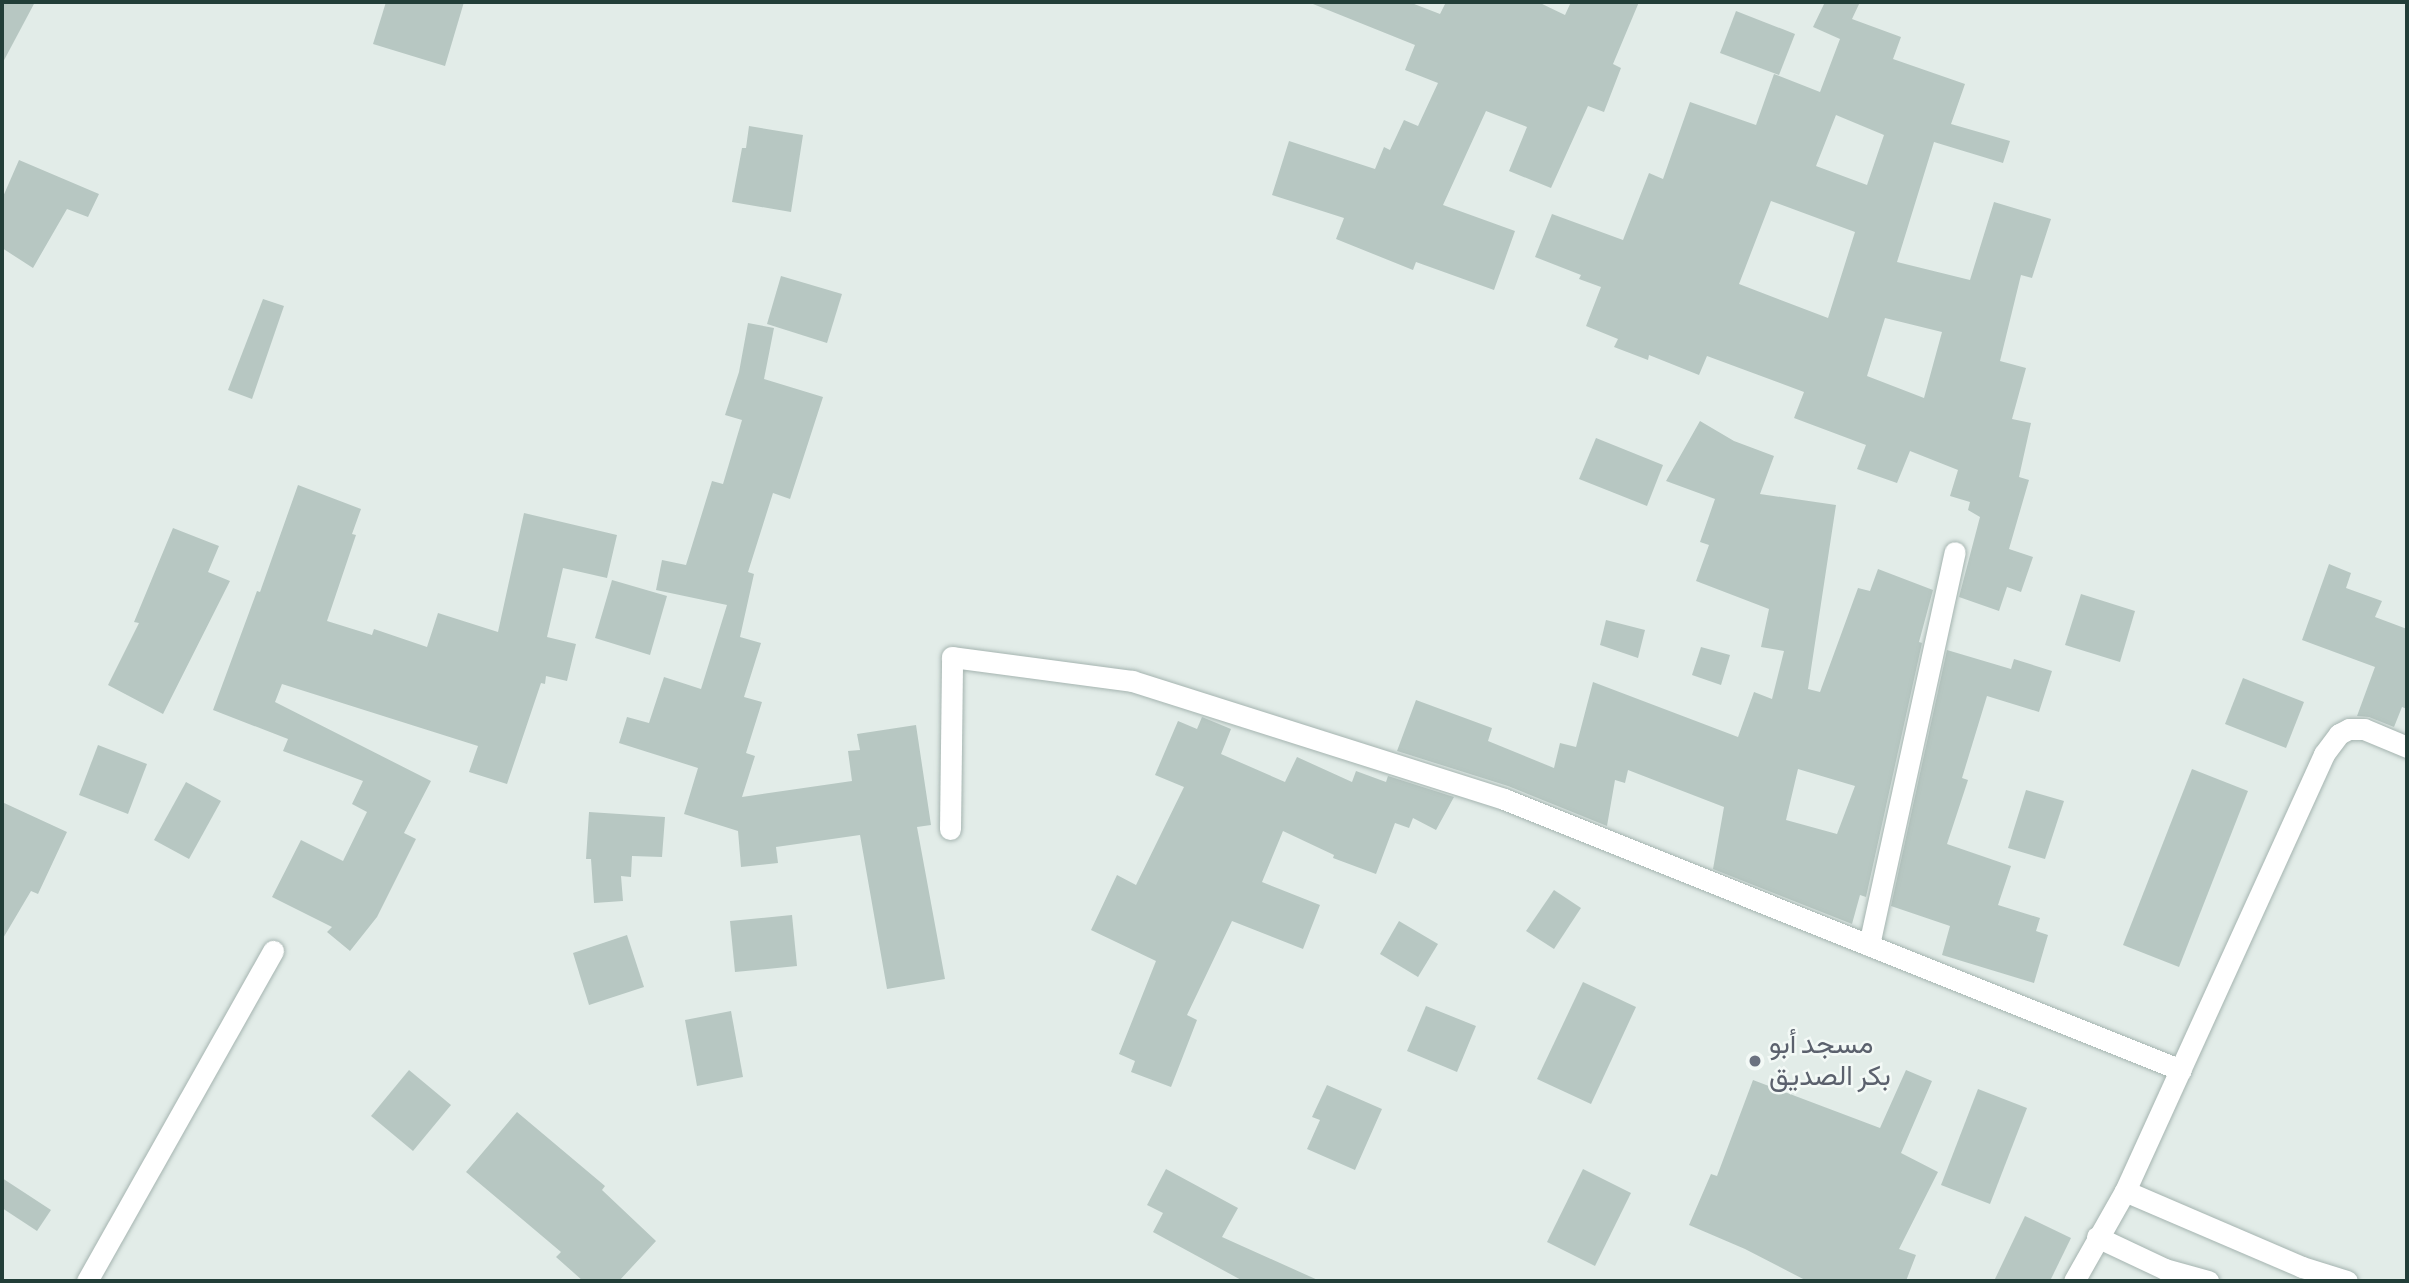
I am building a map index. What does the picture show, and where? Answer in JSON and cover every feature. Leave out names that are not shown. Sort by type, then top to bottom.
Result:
[{"type":"street","points":[[1869,945],[1955,552]]},
{"type":"street","points":[[950,830],[952,657],[1132,681],[1504,799],[2180,1070]]},
{"type":"street","points":[[2074,1281],[2125,1191],[2324,754],[2339,734],[2349,729],[2364,729],[2407,747]]},
{"type":"street","points":[[87,1281],[273,951]]},
{"type":"street","points":[[2125,1191],[2302,1266],[2347,1281]]},
{"type":"street","points":[[2097,1237],[2166,1275],[2208,1281]]},
{"type":"building","points":[[2,2],[35,2],[2,64]]},
{"type":"building","points":[[386,2],[464,2],[445,66],[373,44]]},
{"type":"building","points":[[1308,2],[1409,2],[1440,14],[1446,2],[1538,2],[1565,15],[1571,2],[1639,2],[1613,64],[1621,68],[1604,112],[1588,106],[1551,188],[1509,171],[1527,127],[1486,111],[1443,205],[1515,231],[1494,290],[1416,262],[1413,270],[1336,239],[1344,218],[1272,195],[1289,141],[1375,169],[1384,147],[1390,150],[1404,120],[1418,126],[1438,83],[1405,70],[1415,45]]},
{"type":"building","points":[[1825,2],[1860,2],[1852,19],[1901,37],[1893,59],[1965,84],[1951,124],[2010,141],[2003,163],[1934,142],[1897,262],[1970,280],[1994,202],[2051,219],[2032,278],[2021,275],[2000,361],[2026,368],[2012,419],[2031,423],[2019,477],[2029,480],[2009,549],[2033,557],[2021,592],[2007,587],[1999,611],[1959,597],[1980,517],[1968,510],[1970,502],[1950,496],[1958,470],[1910,451],[1897,483],[1857,469],[1866,445],[1794,418],[1804,392],[1707,356],[1699,375],[1649,355],[1648,360],[1614,347],[1618,339],[1586,326],[1601,287],[1579,279],[1581,275],[1535,257],[1552,214],[1623,240],[1649,173],[1663,179],[1690,102],[1756,125],[1774,74],[1820,92],[1840,39],[1813,27]],"holes":[[[1836,115],[1884,135],[1867,185],[1816,166]],[[1771,201],[1855,232],[1828,318],[1739,284]],[[1885,318],[1942,332],[1924,398],[1867,376]]]},
{"type":"building","points":[[1736,11],[1795,34],[1779,75],[1720,53]]},
{"type":"building","points":[[749,126],[803,135],[791,212],[732,202]]},
{"type":"building","points":[[19,160],[99,194],[88,217],[67,209],[33,268],[2,248],[2,199]]},
{"type":"building","points":[[781,276],[842,294],[827,343],[767,324]]},
{"type":"building","points":[[263,299],[284,306],[252,399],[228,390]]},
{"type":"building","points":[[748,323],[774,328],[764,379],[823,397],[790,499],[773,493],[748,572],[754,574],[740,637],[761,643],[744,697],[762,702],[746,753],[755,756],[742,797],[852,781],[848,751],[860,750],[857,734],[916,725],[931,825],[917,827],[945,979],[887,989],[860,835],[776,847],[778,863],[741,867],[738,831],[684,814],[698,768],[619,743],[627,717],[649,723],[664,677],[701,689],[727,605],[656,590],[662,560],[686,565],[712,481],[723,484],[742,420],[725,415],[739,372]]},
{"type":"building","points":[[1700,421],[1734,441],[1774,456],[1760,494],[1836,505],[1808,689],[1820,692],[1858,588],[1870,591],[1878,569],[1933,590],[1919,642],[1922,643],[1866,897],[1860,895],[1852,924],[1713,869],[1724,807],[1628,770],[1625,783],[1615,780],[1607,826],[1508,786],[1397,751],[1416,700],[1492,728],[1488,741],[1554,768],[1560,743],[1576,747],[1593,682],[1738,737],[1754,692],[1772,699],[1784,651],[1761,647],[1769,609],[1696,581],[1709,545],[1700,542],[1715,499],[1666,481]],"holes":[[[1798,769],[1855,786],[1837,834],[1786,820]]]},
{"type":"building","points":[[1596,438],[1663,465],[1647,506],[1579,479]]},
{"type":"building","points":[[298,485],[361,509],[352,534],[356,535],[327,621],[372,635],[374,629],[427,647],[438,613],[498,632],[524,513],[617,535],[607,578],[563,568],[547,637],[576,644],[567,681],[546,676],[545,684],[541,683],[507,784],[469,772],[478,746],[282,684],[275,702],[431,781],[404,833],[416,839],[377,917],[350,951],[327,932],[332,927],[272,897],[301,840],[343,861],[367,812],[352,804],[363,781],[283,751],[288,739],[213,710],[257,591],[260,592]]},
{"type":"building","points":[[173,528],[219,546],[208,572],[230,581],[163,714],[108,685],[139,623],[134,622]]},
{"type":"building","points":[[2329,564],[2351,573],[2346,588],[2382,601],[2375,617],[2407,629],[2407,709],[2402,707],[2394,727],[2369,717],[2357,716],[2375,667],[2302,640]]},
{"type":"building","points":[[612,580],[667,596],[650,655],[595,638]]},
{"type":"building","points":[[2081,594],[2135,611],[2120,662],[2065,645]]},
{"type":"building","points":[[1606,620],[1645,630],[1638,658],[1600,645]]},
{"type":"building","points":[[1701,647],[1730,655],[1721,685],[1692,675]]},
{"type":"building","points":[[1947,650],[2011,669],[2014,659],[2052,671],[2039,712],[1987,696],[1962,778],[1968,780],[1947,844],[2011,866],[1998,905],[2040,918],[2036,931],[2048,935],[2034,983],[1942,955],[1950,926],[1891,906]]},
{"type":"building","points":[[2243,678],[2304,702],[2286,748],[2225,724]]},
{"type":"building","points":[[1202,717],[1231,729],[1221,754],[1285,782],[1297,757],[1352,782],[1356,771],[1386,782],[1388,776],[1454,797],[1436,830],[1413,818],[1409,828],[1395,823],[1376,874],[1333,858],[1334,855],[1283,831],[1262,882],[1320,905],[1303,949],[1232,921],[1187,1015],[1197,1020],[1171,1087],[1131,1072],[1135,1061],[1119,1054],[1156,961],[1091,930],[1117,875],[1136,885],[1184,787],[1155,775],[1178,721],[1197,729]]},
{"type":"building","points":[[98,745],[147,764],[128,814],[79,795]]},
{"type":"building","points":[[2192,769],[2248,791],[2179,967],[2123,945]]},
{"type":"building","points":[[186,782],[221,801],[189,859],[154,840]]},
{"type":"building","points":[[2026,790],[2064,801],[2045,859],[2008,848]]},
{"type":"building","points":[[2,802],[67,832],[38,894],[31,891],[2,940]]},
{"type":"building","points":[[589,812],[665,817],[662,857],[632,856],[631,877],[621,876],[623,901],[594,903],[591,859],[586,859]]},
{"type":"building","points":[[1554,890],[1581,908],[1554,949],[1526,931]]},
{"type":"building","points":[[792,915],[797,966],[735,972],[730,921]]},
{"type":"building","points":[[1399,921],[1438,944],[1418,977],[1380,954]]},
{"type":"building","points":[[627,935],[644,987],[589,1005],[573,953]]},
{"type":"building","points":[[1583,982],[1636,1007],[1591,1104],[1537,1079]]},
{"type":"building","points":[[1426,1006],[1476,1026],[1457,1072],[1407,1051]]},
{"type":"building","points":[[731,1011],[743,1077],[697,1086],[685,1020]]},
{"type":"building","points":[[409,1070],[451,1105],[413,1151],[371,1116]]},
{"type":"building","points":[[1906,1070],[1932,1081],[1901,1153],[1938,1172],[1899,1249],[1916,1255],[1906,1281],[1807,1281],[1745,1249],[1689,1225],[1711,1174],[1717,1176],[1753,1080],[1880,1128]]},
{"type":"building","points":[[1327,1085],[1382,1109],[1355,1170],[1307,1149],[1320,1120],[1312,1117]]},
{"type":"building","points":[[1978,1089],[2027,1108],[1990,1204],[1941,1185]]},
{"type":"building","points":[[517,1112],[605,1186],[602,1190],[656,1241],[619,1281],[583,1281],[556,1257],[561,1252],[466,1172]]},
{"type":"building","points":[[1166,1169],[1238,1208],[1222,1237],[1320,1281],[1243,1281],[1153,1232],[1163,1213],[1147,1205]]},
{"type":"building","points":[[1583,1169],[1631,1193],[1595,1266],[1547,1242]]},
{"type":"building","points":[[2,1178],[51,1210],[37,1231],[2,1208]]},
{"type":"building","points":[[2025,1216],[2071,1238],[2050,1281],[1994,1281]]},
{"type":"place","name":"مسجد أبو بكر الصديق","points":[[1755,1061]]}]
